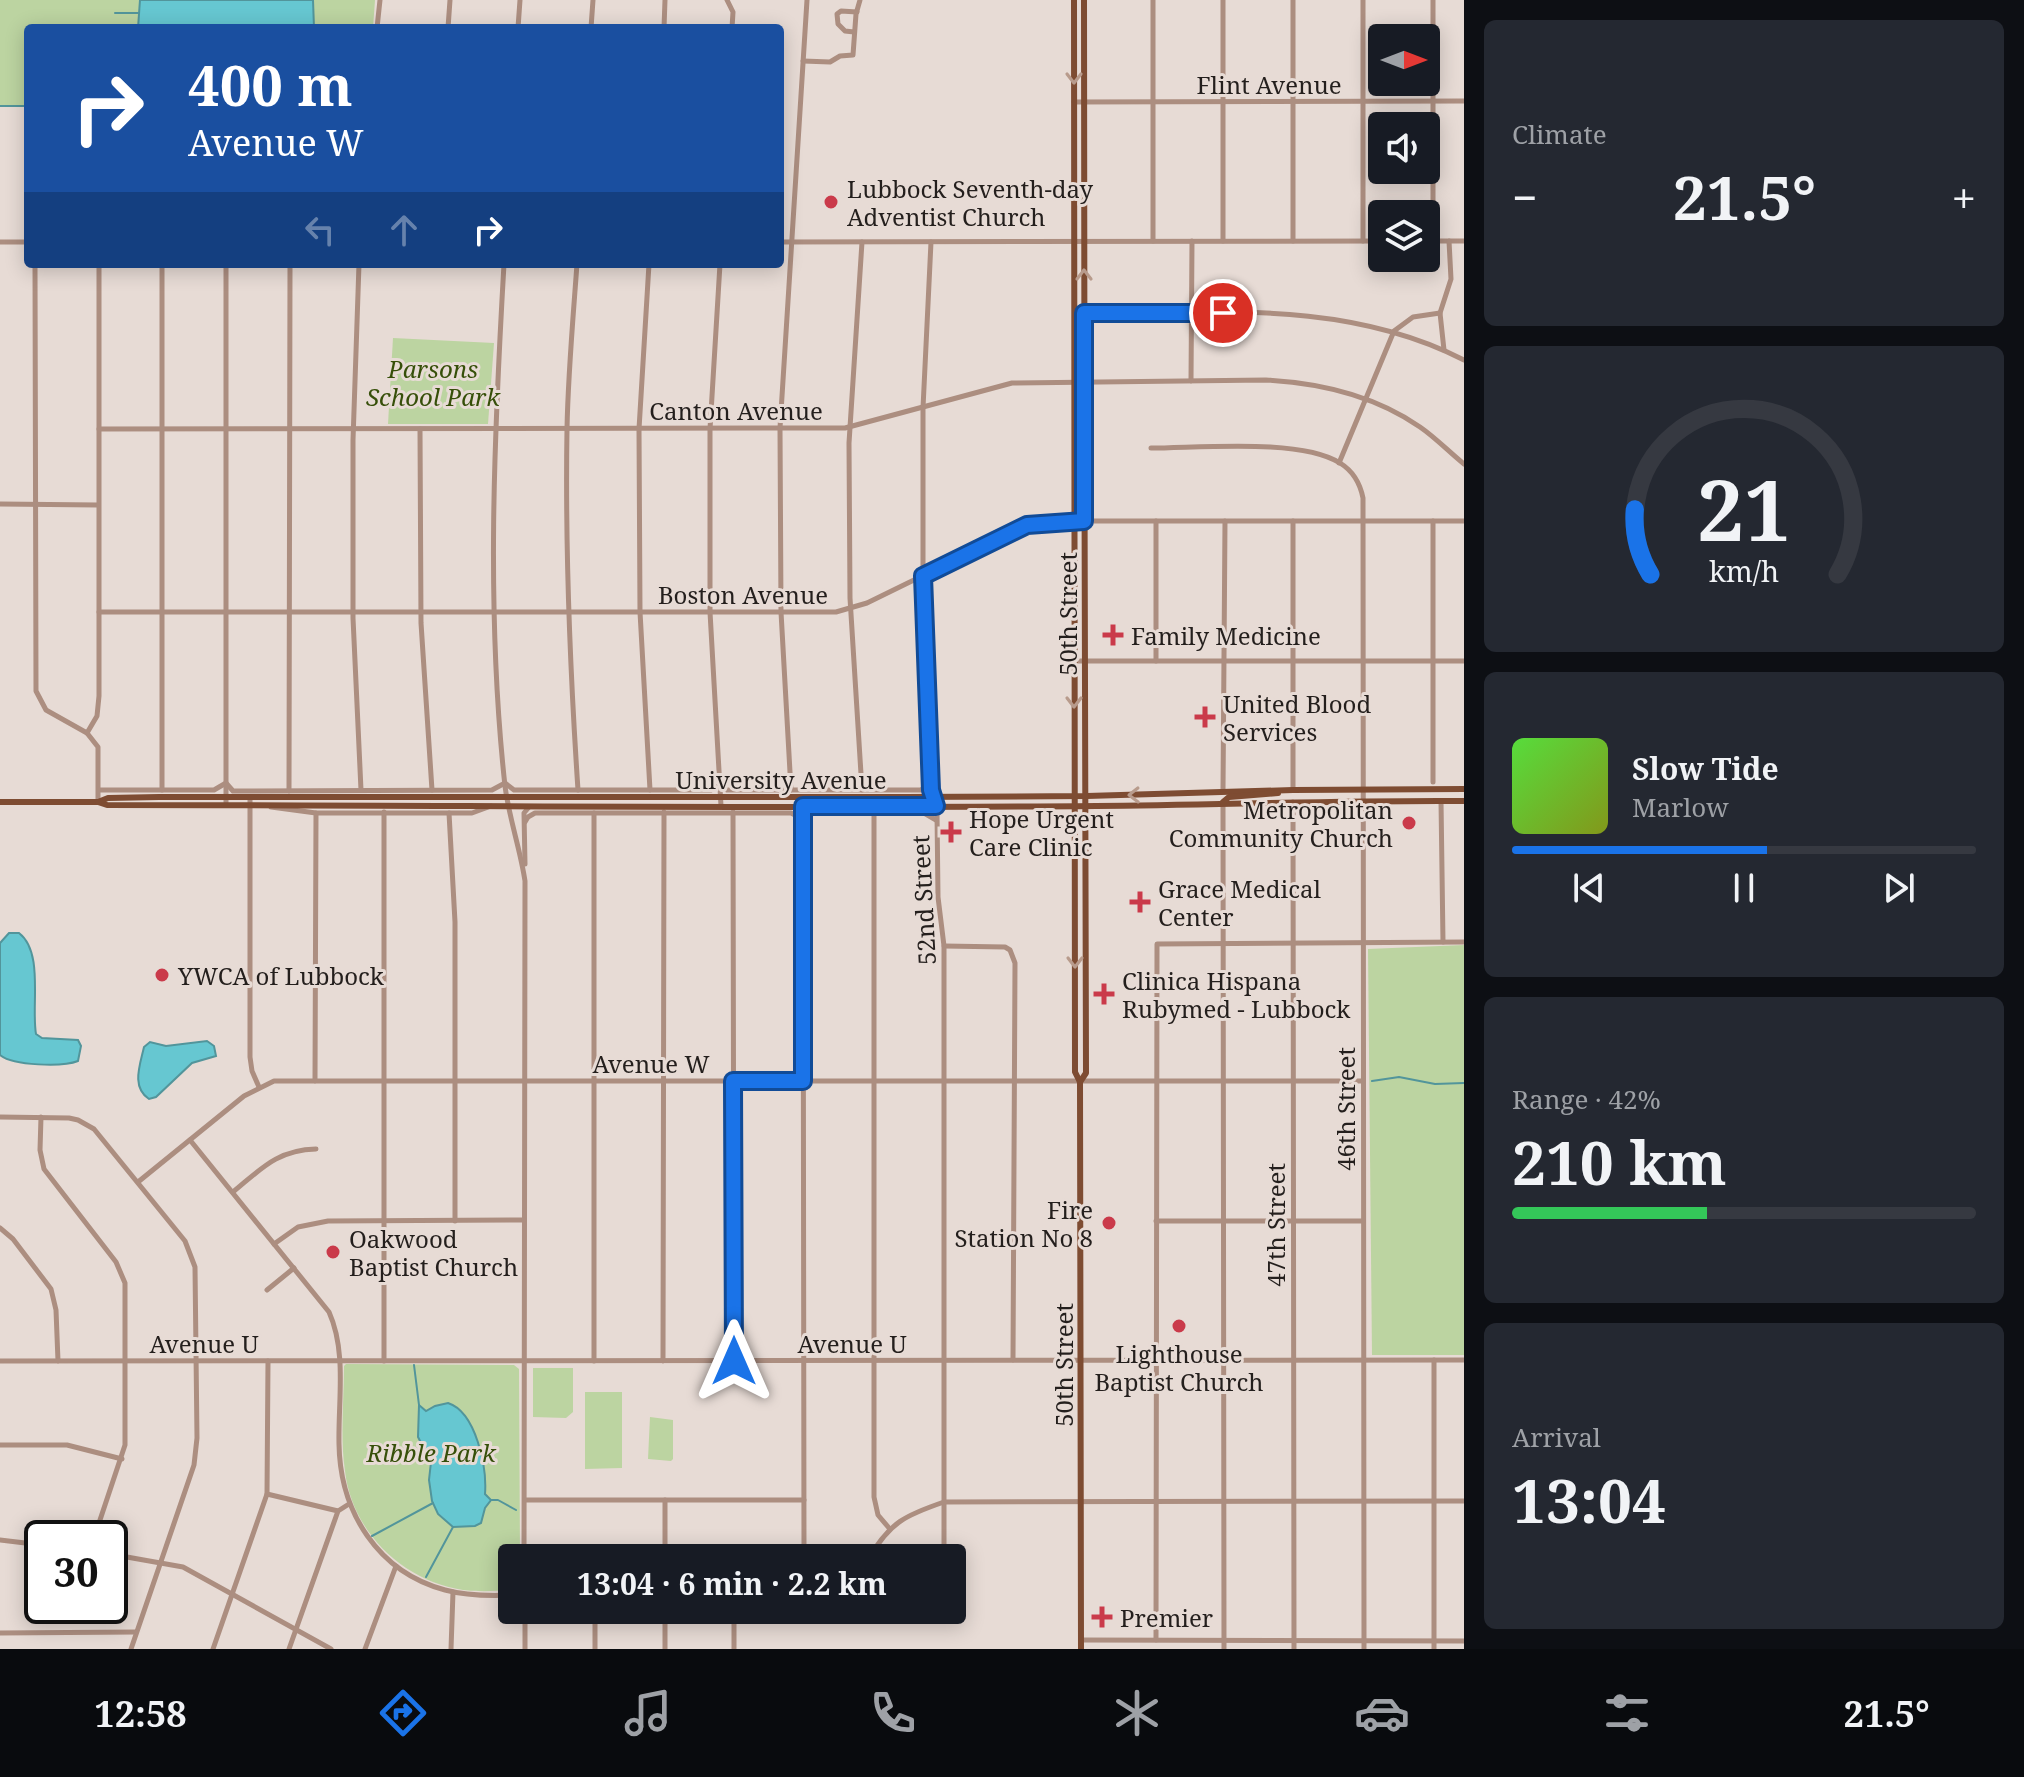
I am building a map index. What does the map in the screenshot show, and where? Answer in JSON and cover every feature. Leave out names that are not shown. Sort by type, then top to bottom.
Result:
[{"type":"main road","name":"50th Street","points":[[1074,0],[1075,1072],[1080,1082],[1081,1649]]},
{"type":"main road","name":"50th Street","points":[[1080,1082],[1086,1073],[1087,806],[1084,0]]},
{"type":"main road","name":"University Avenue","points":[[0,802],[98,802],[107,805],[226,801],[250,797],[507,802],[1464,789]]},
{"type":"main road","points":[[1223,803],[1229,797],[1293,790]]},
{"type":"main road","points":[[1169,794],[1169,805]]},
{"type":"main road","name":"University Avenue","points":[[226,801],[270,807],[491,806],[507,802],[530,806],[1087,806],[1464,801]]},
{"type":"street","points":[[377,24],[380,0]]},
{"type":"street","points":[[448,24],[450,0]]},
{"type":"street","points":[[518,24],[520,0]]},
{"type":"street","points":[[591,24],[593,0]]},
{"type":"street","points":[[664,24],[665,0]]},
{"type":"street","points":[[791,790],[781,612],[780,428],[807,0]]},
{"type":"street","points":[[803,61],[830,62],[840,56],[853,55],[860,0]]},
{"type":"street","points":[[1153,0],[1153,241]]},
{"type":"street","points":[[1223,0],[1223,241]]},
{"type":"street","points":[[1293,0],[1293,241]]},
{"type":"street","points":[[1363,0],[1363,241]]},
{"type":"street","points":[[1431,200],[1433,0]]},
{"type":"street","points":[[728,2],[733,12],[732,24]]},
{"type":"street","points":[[855,32],[845,31],[838,24],[837,14],[841,11],[857,12]]},
{"type":"street","name":"Flint Avenue","points":[[1074,102],[1464,101]]},
{"type":"street","points":[[1191,381],[1192,241]]},
{"type":"street","points":[[784,242],[1368,241]]},
{"type":"street","points":[[1440,241],[1464,241]]},
{"type":"street","points":[[1444,350],[1440,313],[1451,279],[1449,241]]},
{"type":"street","points":[[0,242],[24,242]]},
{"type":"street","points":[[862,242],[850,428],[851,609],[862,790]]},
{"type":"street","name":"52nd Street","points":[[931,242],[923,408],[923,576],[931,782],[936,806],[938,897],[944,946],[944,1544]]},
{"type":"street","points":[[35,268],[36,691],[46,710],[87,733],[98,747],[98,802]]},
{"type":"street","points":[[87,733],[98,709],[99,268]]},
{"type":"street","points":[[162,268],[162,790]]},
{"type":"street","points":[[226,268],[226,801]]},
{"type":"street","points":[[289,791],[290,268]]},
{"type":"street","points":[[359,268],[353,429],[353,612],[361,790]]},
{"type":"street","points":[[504,268],[494,429],[494,612],[507,802],[525,881]]},
{"type":"street","points":[[577,268],[567,429],[567,612],[578,790]]},
{"type":"street","points":[[649,268],[639,429],[640,612],[650,790]]},
{"type":"street","points":[[720,268],[710,429],[710,612],[721,806]]},
{"type":"street","points":[[1084,313],[1305,314],[1394,331],[1464,360]]},
{"type":"street","points":[[1151,448],[1281,448],[1318,454],[1339,463],[1394,331],[1413,317],[1440,313]]},
{"type":"street","name":"Canton Avenue","points":[[99,429],[850,428],[1012,383],[1307,383],[1365,399],[1407,419],[1464,464]]},
{"type":"street","points":[[420,429],[421,612],[432,790]]},
{"type":"street","name":"46th Street","points":[[1339,463],[1354,476],[1361,490],[1363,521],[1364,1649]]},
{"type":"street","points":[[0,504],[98,505]]},
{"type":"street","name":"Boston Avenue","points":[[99,612],[781,612],[851,609],[1020,528],[1050,521],[1464,521]]},
{"type":"street","points":[[1156,521],[1156,661]]},
{"type":"street","points":[[1223,791],[1225,521]]},
{"type":"street","points":[[1293,521],[1293,790]]},
{"type":"street","points":[[1433,521],[1433,782]]},
{"type":"street","points":[[1074,661],[1464,661]]},
{"type":"street","points":[[721,785],[727,790],[921,790],[931,782]]},
{"type":"street","points":[[99,790],[214,790],[226,783]]},
{"type":"street","points":[[226,783],[233,791],[492,790],[505,783]]},
{"type":"street","points":[[505,783],[514,790],[711,790],[721,785]]},
{"type":"street","points":[[250,797],[250,1057],[259,1087]]},
{"type":"street","points":[[803,797],[804,1544]]},
{"type":"street","name":"47th Street","points":[[1293,801],[1294,1649]]},
{"type":"street","points":[[1441,801],[1443,942]]},
{"type":"street","points":[[1223,803],[1224,1649]]},
{"type":"street","points":[[270,807],[316,813],[449,813],[477,812],[491,806]]},
{"type":"street","points":[[524,1544],[524,813],[530,806]]},
{"type":"street","points":[[384,812],[384,1361]]},
{"type":"street","points":[[663,1361],[664,812]]},
{"type":"street","points":[[733,812],[734,1361]]},
{"type":"street","points":[[315,1081],[316,813]]},
{"type":"street","points":[[449,813],[455,922],[455,1221]]},
{"type":"street","points":[[525,822],[535,813],[791,813],[803,819]]},
{"type":"street","points":[[594,813],[594,1361]]},
{"type":"street","points":[[803,819],[815,813],[924,813],[937,820]]},
{"type":"street","points":[[874,813],[874,1497],[878,1515],[889,1528]]},
{"type":"street","points":[[1152,1649],[1156,1501],[1157,944],[1464,942]]},
{"type":"street","points":[[944,946],[1005,947],[1010,950],[1015,963],[1013,1360]]},
{"type":"street","name":"Avenue W","points":[[138,1182],[259,1087],[274,1081],[1363,1081]]},
{"type":"street","points":[[0,1117],[69,1118],[86,1123],[138,1182],[193,1255],[196,1276],[197,1438],[194,1465],[131,1649]]},
{"type":"street","points":[[41,1117],[41,1161],[44,1169],[109,1252],[125,1283],[125,1445],[100,1520]]},
{"type":"street","points":[[190,1140],[329,1312],[335,1325],[339,1361],[340,1464],[349,1504],[369,1540],[396,1566],[425,1583],[453,1592],[498,1594]]},
{"type":"street","points":[[233,1192],[278,1156],[316,1149]]},
{"type":"street","points":[[274,1244],[298,1227],[312,1223],[524,1220]]},
{"type":"street","points":[[1156,1221],[1363,1221]]},
{"type":"street","points":[[0,1228],[13,1239],[53,1293],[58,1361]]},
{"type":"street","points":[[267,1290],[294,1268]]},
{"type":"street","points":[[1434,1360],[1434,1645]]},
{"type":"street","name":"Avenue U","points":[[0,1361],[1464,1360]]},
{"type":"street","points":[[213,1649],[267,1494],[268,1361]]},
{"type":"street","points":[[0,1445],[67,1445],[122,1459]]},
{"type":"street","points":[[267,1494],[338,1511]]},
{"type":"street","points":[[524,1500],[804,1500]]},
{"type":"street","points":[[665,1500],[665,1544]]},
{"type":"street","points":[[878,1544],[889,1528],[911,1513],[944,1502],[1464,1501]]},
{"type":"street","points":[[289,1649],[338,1511],[349,1504]]},
{"type":"street","points":[[0,1540],[24,1543]]},
{"type":"street","points":[[128,1557],[183,1567],[331,1649]]},
{"type":"street","points":[[365,1649],[396,1566]]},
{"type":"street","points":[[451,1649],[453,1592]]},
{"type":"street","points":[[525,1624],[525,1649]]},
{"type":"street","points":[[595,1624],[595,1649]]},
{"type":"street","points":[[665,1624],[665,1649]]},
{"type":"street","points":[[734,1624],[734,1649]]},
{"type":"street","points":[[0,1633],[136,1632]]},
{"type":"street","points":[[1081,1640],[1364,1641],[1434,1645],[1464,1641]]},
{"type":"green space","points":[[0,0],[375,0],[373,24],[24,24],[24,107],[0,107]]},
{"type":"green space","name":"Parsons School Park","points":[[393,338],[494,343],[488,424],[388,424]]},
{"type":"green space","points":[[1464,945],[1464,1355],[1372,1355],[1368,949]]},
{"type":"green space","name":"Ribble Park","points":[[514,1365],[519,1369],[520,1544],[498,1544],[498,1591],[463,1590],[420,1576],[384,1550],[370,1533],[358,1514],[345,1471],[342,1432],[344,1366]]},
{"type":"green space","points":[[533,1368],[573,1368],[573,1412],[566,1418],[533,1417]]},
{"type":"green space","points":[[585,1392],[622,1392],[622,1468],[585,1469]]},
{"type":"green space","points":[[650,1417],[673,1420],[671,1461],[648,1459]]},
{"type":"water","points":[[140,0],[313,0],[314,24],[138,24]]},
{"type":"water","points":[[9,933],[19,933],[32,953],[36,1034],[42,1038],[78,1040],[81,1046],[78,1061],[38,1064],[6,1059],[0,1055],[0,943]]},
{"type":"water","points":[[207,1041],[214,1046],[216,1056],[192,1063],[156,1097],[149,1099],[143,1094],[138,1075],[144,1047],[150,1042],[166,1046]]},
{"type":"water","points":[[448,1403],[466,1417],[482,1456],[485,1494],[491,1500],[481,1523],[475,1526],[453,1527],[438,1514],[432,1501],[429,1480],[431,1462],[418,1437],[419,1405],[426,1411]]},
{"type":"waterway","points":[[115,13],[139,13]]},
{"type":"waterway","points":[[0,106],[24,106]]},
{"type":"waterway","points":[[1372,1081],[1399,1077],[1435,1084],[1464,1083]]},
{"type":"waterway","points":[[414,1365],[419,1405]]},
{"type":"waterway","points":[[491,1500],[498,1500],[516,1510]]},
{"type":"waterway","points":[[372,1536],[433,1503]]},
{"type":"waterway","points":[[426,1577],[453,1527]]},
{"type":"place","name":"Lubbock Seventh-day Adventist Church","points":[[831,202]]},
{"type":"place","name":"Family Medicine","points":[[1113,635]]},
{"type":"place","name":"United Blood Services","points":[[1205,717]]},
{"type":"place","name":"Metropolitan Community Church","points":[[1409,823]]},
{"type":"place","name":"Hope Urgent Care Clinic","points":[[951,832]]},
{"type":"place","name":"Grace Medical Center","points":[[1140,902]]},
{"type":"place","name":"YWCA of Lubbock","points":[[162,975]]},
{"type":"place","name":"Clinica Hispana Rubymed - Lubbock","points":[[1104,994]]},
{"type":"place","name":"Fire Station No 8","points":[[1109,1223]]},
{"type":"place","name":"Oakwood Baptist Church","points":[[333,1252]]},
{"type":"place","name":"Lighthouse Baptist Church","points":[[1179,1326]]},
{"type":"place","name":"Premier","points":[[1102,1617]]},
{"type":"route","points":[[734,1361],[733,1081],[803,1081],[803,806],[936,806],[931,790],[923,576],[1027,525],[1084,521],[1084,313],[1223,313]]}]
